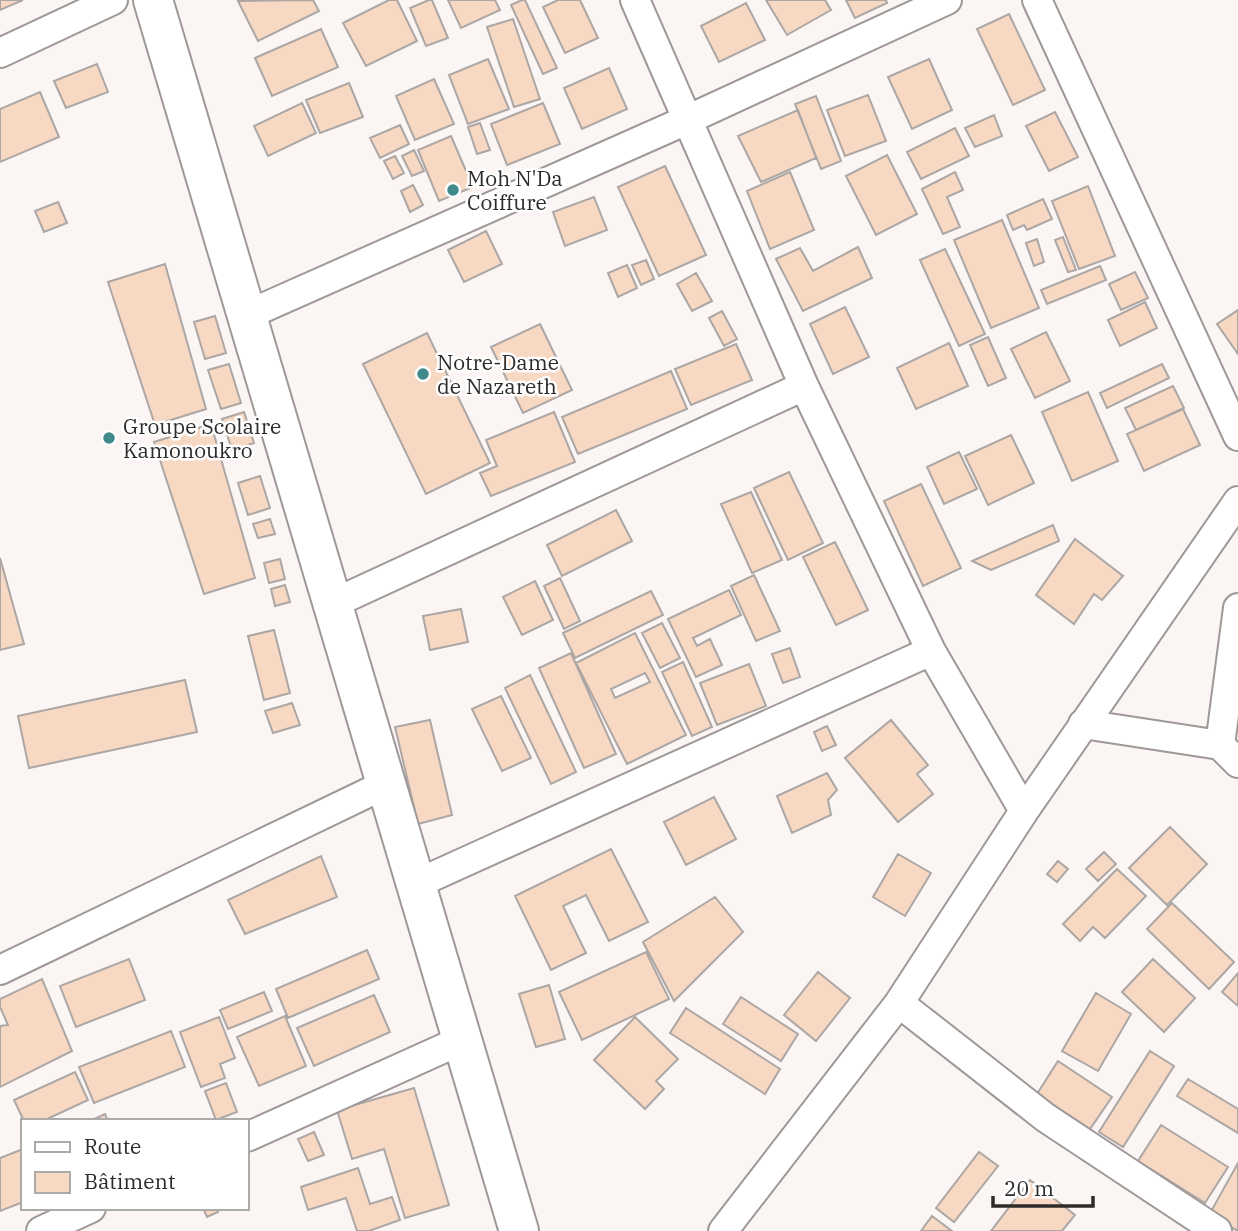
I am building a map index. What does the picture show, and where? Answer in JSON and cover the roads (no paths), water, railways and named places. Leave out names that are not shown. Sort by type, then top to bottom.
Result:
[{"type":"main road","points":[[153,0],[519,1231]]},
{"type":"street","points":[[0,53],[113,0]]},
{"type":"street","points":[[635,0],[804,386],[931,651],[1024,811]]},
{"type":"street","points":[[247,315],[689,119],[947,0]]},
{"type":"street","points":[[1037,0],[1238,436]]},
{"type":"street","points":[[332,604],[804,386]]},
{"type":"street","points":[[723,1231],[899,1003],[1024,811],[1238,501]]},
{"type":"street","points":[[1083,724],[1229,754],[1238,608]]},
{"type":"street","points":[[416,884],[931,651]]},
{"type":"street","points":[[0,970],[386,784]]},
{"type":"street","points":[[899,1003],[1046,1118],[1217,1231]]},
{"type":"street","points":[[248,1137],[462,1040]]},
{"type":"street","points":[[41,1231],[87,1210]]},
{"type":"place","name":"Moh N'Da Coiffure","points":[[453,190]]},
{"type":"place","name":"Notre-Dame de Nazareth","points":[[423,374]]},
{"type":"place","name":"Groupe Scolaire Kamonoukro","points":[[109,438]]}]
